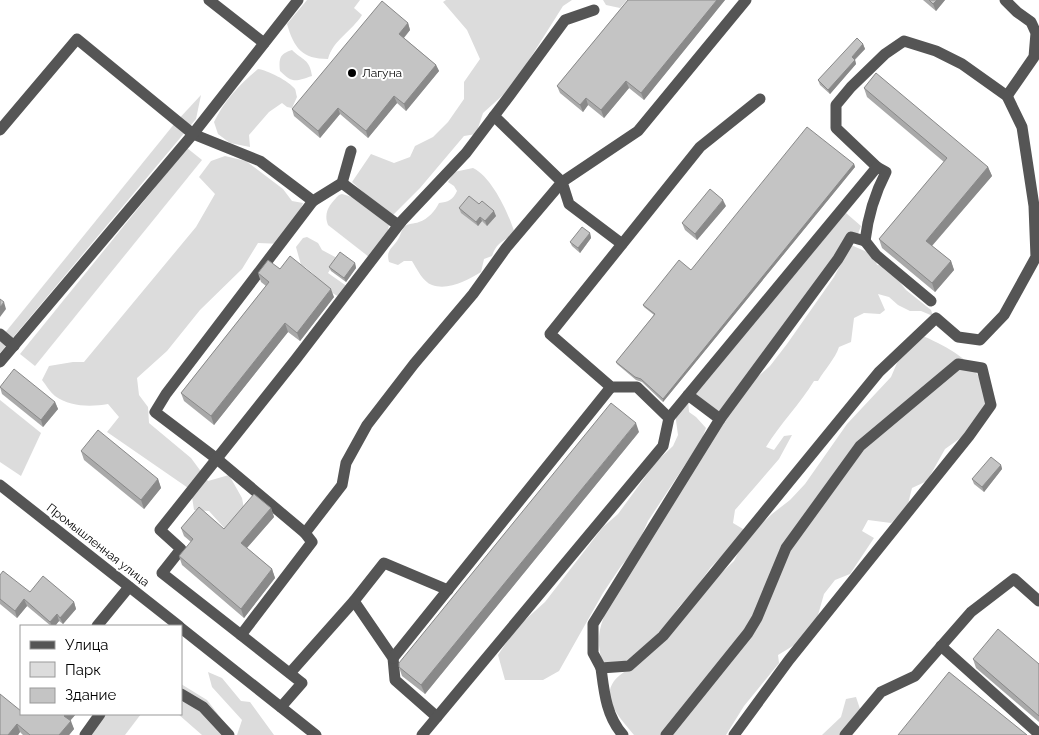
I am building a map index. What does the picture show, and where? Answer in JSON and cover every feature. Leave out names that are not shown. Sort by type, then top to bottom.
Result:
[{"type":"street","points":[[209,0],[264,43]]},
{"type":"street","points":[[0,362],[193,134],[298,0]]},
{"type":"street","points":[[305,533],[342,485],[346,463],[367,425],[414,364],[473,294],[506,248],[562,182],[638,131],[746,0]]},
{"type":"street","points":[[1005,0],[1031,22],[1036,33],[1034,57],[1007,96]]},
{"type":"street","points":[[281,707],[302,683],[162,573],[181,549],[160,530],[296,360],[401,222],[466,153],[565,20],[594,10]]},
{"type":"street","points":[[0,130],[77,39],[193,134],[260,161],[313,201]]},
{"type":"street","points":[[601,668],[629,666],[663,636],[880,372],[936,318],[958,337],[980,340],[1004,315],[1036,257],[1034,206],[1022,127],[1007,96],[962,64],[936,51],[904,41],[885,54],[851,87],[836,105],[836,128],[877,167],[886,172],[869,213],[865,242]]},
{"type":"street","points":[[669,418],[637,387],[610,387],[550,334],[700,147],[760,98]]},
{"type":"street","points":[[494,116],[562,182],[569,204],[622,244]]},
{"type":"street","points":[[242,635],[312,542],[305,533],[217,459],[155,412],[166,394],[313,201],[342,183],[351,151]]},
{"type":"street","points":[[422,735],[663,446],[669,418],[877,167]]},
{"type":"street","points":[[342,183],[398,225],[401,222]]},
{"type":"street","points":[[623,735],[618,729],[606,703],[601,668],[593,653],[593,624],[720,419],[838,259],[851,237],[865,242],[876,256],[931,301]]},
{"type":"street","points":[[0,334],[14,346]]},
{"type":"street","points":[[666,735],[748,633],[757,618],[786,548],[860,446],[958,364],[982,368],[991,405],[963,443],[789,660],[734,735]]},
{"type":"street","points":[[393,658],[610,387]]},
{"type":"street","points":[[688,395],[720,419]]},
{"type":"street","name":"Промышленная улица","points":[[0,485],[178,625]]},
{"type":"street","points":[[290,673],[354,601],[384,563],[448,590]]},
{"type":"street","points":[[845,735],[881,692],[915,676],[971,612],[1014,579],[1039,601]]},
{"type":"street","points":[[98,625],[130,587]]},
{"type":"street","points":[[354,601],[393,658],[395,680],[437,717]]},
{"type":"street","name":"Промышленная улица","points":[[182,629],[316,735]]},
{"type":"street","points":[[941,646],[1039,734]]},
{"type":"street","points":[[182,695],[203,707],[229,735]]},
{"type":"street","points":[[85,735],[99,715]]},
{"type":"green space","points":[[307,0],[360,0],[354,8],[362,15],[334,46],[328,59],[312,57],[300,50],[293,40],[287,24]]},
{"type":"green space","points":[[446,0],[572,0],[563,6],[512,87],[483,113],[476,134],[464,136],[420,188],[391,217],[352,182],[371,154],[394,163],[410,157],[415,146],[433,137],[448,122],[464,99],[464,82],[480,59],[467,30],[443,2]]},
{"type":"green space","points":[[603,0],[627,0],[620,8],[606,5]]},
{"type":"green space","points":[[292,50],[305,60],[312,76],[292,80],[280,71],[282,55]]},
{"type":"green space","points":[[258,69],[283,79],[295,89],[297,97],[292,108],[282,103],[269,112],[249,135],[250,147],[230,143],[218,134],[214,122],[233,93]]},
{"type":"green space","points":[[201,95],[196,119],[0,353],[0,339],[175,123]]},
{"type":"green space","points":[[187,148],[202,160],[35,366],[20,354]]},
{"type":"green space","points":[[225,156],[246,161],[283,189],[292,201],[303,203],[296,221],[283,244],[258,243],[242,269],[200,310],[167,351],[137,378],[139,395],[148,407],[149,423],[191,458],[208,481],[229,475],[242,498],[245,514],[227,531],[209,511],[194,510],[191,490],[107,432],[119,417],[108,404],[88,406],[61,400],[55,396],[42,380],[49,366],[84,362],[196,227],[215,194],[199,177],[211,161]]},
{"type":"green space","points":[[473,168],[487,179],[499,197],[515,234],[498,245],[492,256],[484,259],[481,272],[451,286],[432,285],[420,275],[412,261],[404,261],[398,265],[389,262],[388,258],[391,248],[404,227],[425,219],[439,203],[452,198],[457,191],[448,182],[454,172]]},
{"type":"green space","points":[[342,194],[362,202],[389,225],[387,235],[369,257],[328,225],[326,216],[328,208]]},
{"type":"green space","points":[[846,213],[861,226],[856,239],[744,384],[733,391],[730,403],[722,413],[711,407],[694,393]]},
{"type":"green space","points":[[307,237],[318,243],[322,250],[337,258],[328,273],[348,287],[340,297],[329,290],[307,268],[301,265],[296,247],[303,238]]},
{"type":"green space","points":[[851,245],[874,255],[877,265],[887,266],[906,290],[931,310],[933,316],[921,311],[910,311],[898,305],[889,297],[878,294],[885,310],[880,314],[864,313],[854,318],[851,342],[839,347],[818,381],[814,381],[766,447],[774,450],[784,436],[792,435],[779,459],[735,510],[733,523],[743,529],[742,536],[711,567],[666,626],[624,664],[611,667],[602,662],[599,634],[607,608],[737,401],[754,380],[770,366],[787,344],[834,277]]},
{"type":"green space","points":[[921,335],[955,352],[969,364],[983,385],[989,405],[969,432],[945,449],[927,481],[912,488],[907,508],[891,523],[868,520],[862,531],[874,538],[850,574],[835,580],[824,594],[816,622],[801,641],[778,655],[779,663],[744,706],[726,735],[634,735],[620,718],[611,701],[612,685],[734,561],[741,547],[754,531],[790,500],[805,484],[847,424],[891,377],[903,349]]},
{"type":"green space","points":[[688,398],[689,412],[706,428],[702,439],[648,521],[635,550],[621,566],[603,593],[559,671],[543,680],[505,680],[498,655],[516,628],[545,602],[603,527],[618,514],[656,462],[673,446],[678,435],[675,413]]},
{"type":"green space","points":[[0,400],[41,433],[21,476],[0,462]]},
{"type":"green space","points":[[208,672],[222,678],[241,701],[250,702],[274,735],[237,735],[242,720],[212,687]]},
{"type":"green space","points":[[182,685],[207,700],[234,735],[202,735],[179,715],[182,715]]},
{"type":"green space","points":[[856,697],[863,718],[846,735],[822,735],[841,717],[846,699]]},
{"type":"green space","points":[[103,715],[140,715],[125,735],[88,735]]},
{"type":"building","points":[[628,0],[717,0],[641,93],[626,81],[601,110],[586,98],[580,105],[557,86]]},
{"type":"building","points":[[929,0],[937,0],[933,4]]},
{"type":"building","points":[[382,1],[408,23],[399,34],[436,65],[404,104],[394,96],[366,131],[338,108],[318,131],[292,109]]},
{"type":"building","points":[[857,38],[863,44],[852,57],[855,60],[828,90],[818,80]]},
{"type":"building","points":[[876,73],[988,167],[926,241],[951,261],[932,283],[879,239],[947,158],[864,88]]},
{"type":"building","points":[[807,127],[854,164],[663,399],[641,379],[635,377],[616,362],[655,314],[643,305],[679,260],[691,270]]},
{"type":"building","points":[[710,189],[723,200],[695,234],[682,223]]},
{"type":"building","points":[[469,196],[479,204],[482,201],[494,211],[485,221],[480,217],[476,222],[459,208]]},
{"type":"building","points":[[582,227],[590,233],[578,248],[570,242]]},
{"type":"building","points":[[340,252],[355,263],[344,278],[329,267]]},
{"type":"building","points":[[290,256],[331,289],[297,333],[285,323],[211,416],[181,393],[269,282],[258,273],[268,260],[280,269]]},
{"type":"building","points":[[0,299],[4,302],[0,307]]},
{"type":"building","points":[[14,369],[55,402],[41,420],[0,387]]},
{"type":"building","points":[[611,403],[636,423],[421,685],[399,667],[399,663]]},
{"type":"building","points":[[98,430],[158,479],[141,500],[81,451]]},
{"type":"building","points":[[991,457],[1001,465],[982,487],[972,479]]},
{"type":"building","points":[[254,494],[271,508],[241,543],[272,569],[241,609],[179,556],[193,539],[181,528],[199,507],[224,529]]},
{"type":"building","points":[[3,571],[30,592],[43,576],[74,602],[60,618],[57,614],[50,622],[24,599],[15,611],[0,599],[0,575]]},
{"type":"building","points":[[998,629],[1039,664],[1039,716],[973,659]]},
{"type":"building","points":[[949,672],[1027,735],[898,735]]},
{"type":"building","points":[[0,694],[20,710],[20,715],[65,715],[71,721],[59,735],[30,735],[17,724],[8,735],[0,735]]},
{"type":"place","name":"Лагуна","points":[[352,73]]}]
